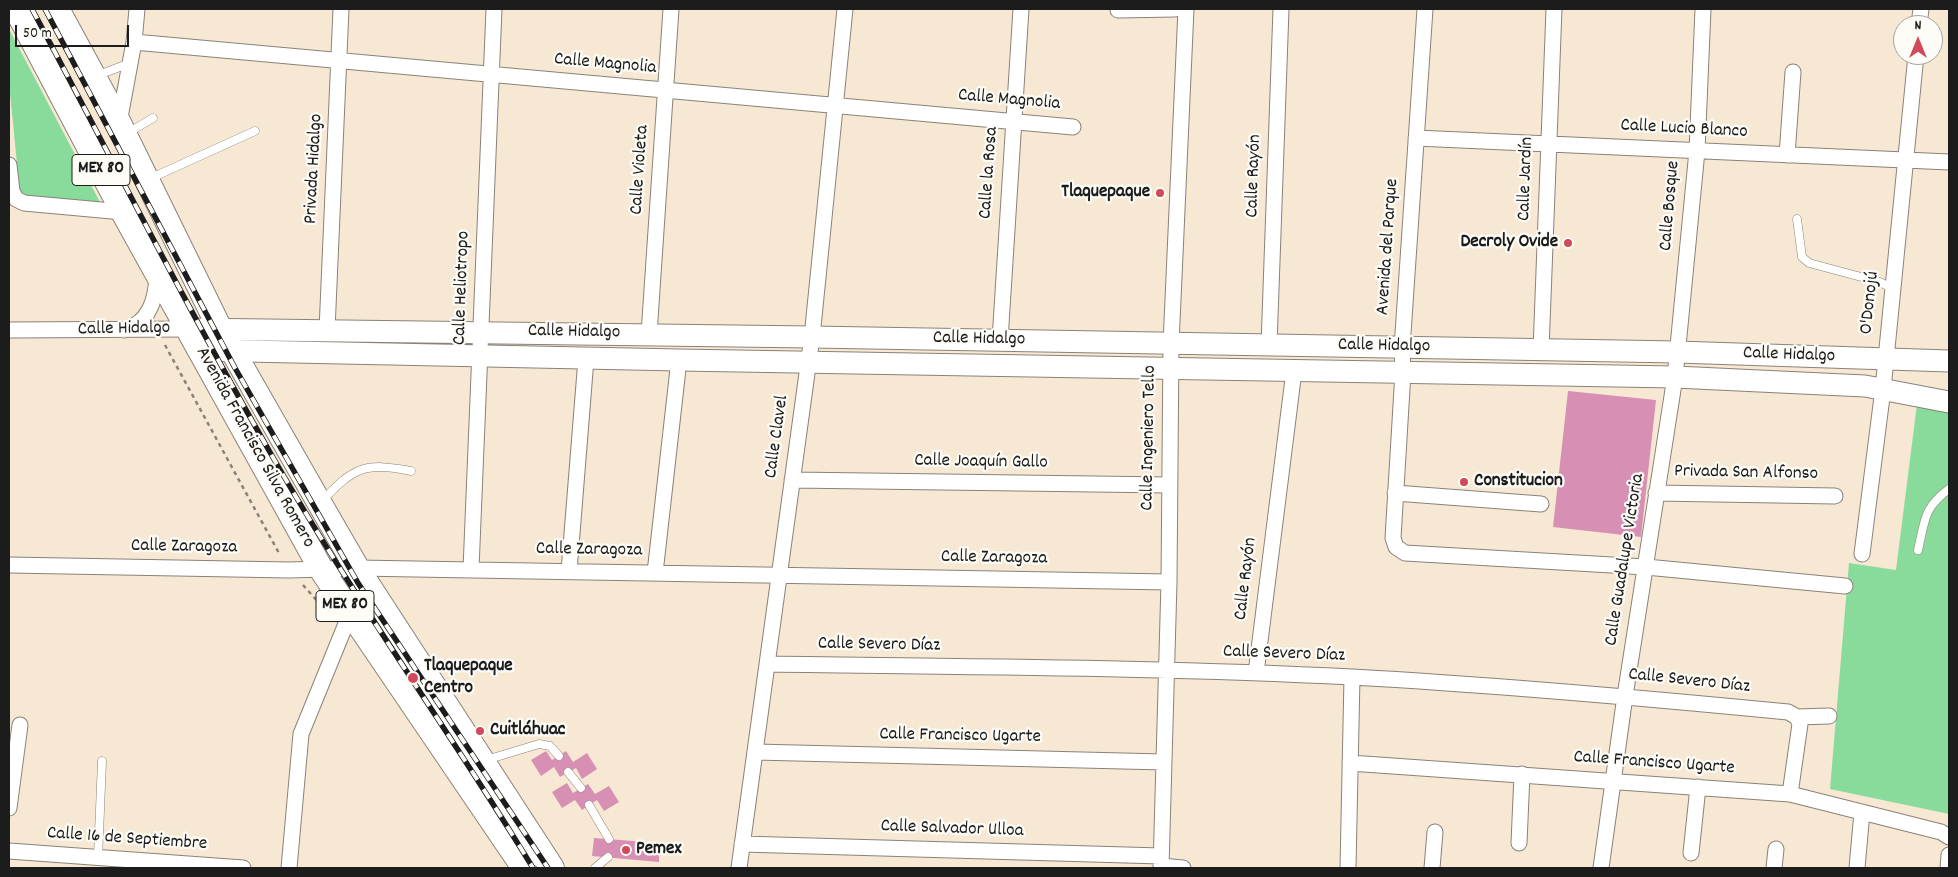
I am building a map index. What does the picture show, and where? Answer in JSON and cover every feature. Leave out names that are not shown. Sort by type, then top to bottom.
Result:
[{"type":"main road","name":"Avenida Francisco Silva Romero","points":[[16,9],[123,212],[321,569],[524,868]]},
{"type":"main road","name":"Avenida Francisco Silva Romero","points":[[57,9],[122,129],[220,329],[320,504],[357,568],[484,760],[552,868]]},
{"type":"street","points":[[122,129],[137,9]]},
{"type":"street","name":"Privada Hidalgo","points":[[327,330],[341,9]]},
{"type":"street","name":"Calle Heliotropo","points":[[471,569],[493,76],[494,9]]},
{"type":"street","name":"Calle Violeta","points":[[648,334],[667,91],[671,9]]},
{"type":"street","name":"Calle Clavel","points":[[739,868],[812,337],[845,9]]},
{"type":"street","name":"Calle la Rosa","points":[[1000,340],[1021,9]]},
{"type":"street","points":[[1118,10],[1175,9]]},
{"type":"street","name":"Calle Ingeniero Tello","points":[[1161,864],[1169,582],[1171,344],[1186,9]]},
{"type":"street","name":"Calle Rayón","points":[[1269,345],[1281,9]]},
{"type":"street","name":"Avenida del Parque","points":[[1425,9],[1402,348],[1403,372],[1393,538],[1396,547],[1405,553],[1646,567]]},
{"type":"street","name":"Calle Jardín","points":[[1541,350],[1554,9]]},
{"type":"street","name":"Calle Bosque","points":[[1675,377],[1697,151],[1703,9]]},
{"type":"street","name":"Calle Magnolia","points":[[134,42],[1073,127]]},
{"type":"street","name":"O'Donojú","points":[[1862,554],[1883,388],[1915,65]]},
{"type":"street","points":[[1787,155],[1792,72]]},
{"type":"street","name":"Calle Lucio Blanco","points":[[1416,138],[1949,162]]},
{"type":"street","points":[[9,165],[12,202],[123,212]]},
{"type":"street","points":[[120,331],[138,323],[152,308],[155,298],[157,274]]},
{"type":"street","name":"Calle Hidalgo","points":[[193,339],[220,329],[648,334],[1678,352],[1949,361]]},
{"type":"street","name":"Calle Hidalgo","points":[[9,330],[120,331],[193,339],[232,350],[586,359],[1675,377],[1865,386],[1949,402]]},
{"type":"street","points":[[569,571],[586,359]]},
{"type":"street","points":[[655,573],[679,360]]},
{"type":"street","name":"Calle Rayón","points":[[1256,673],[1294,371]]},
{"type":"street","name":"Calle Guadalupe Victoria","points":[[1601,868],[1625,696],[1675,377]]},
{"type":"street","name":"Calle Joaquín Gallo","points":[[792,480],[1169,485]]},
{"type":"street","points":[[1395,493],[1541,504]]},
{"type":"street","name":"Privada San Alfonso","points":[[1656,493],[1835,496]]},
{"type":"street","name":"Calle Zaragoza","points":[[9,565],[471,569],[1169,582]]},
{"type":"street","points":[[1646,567],[1845,586]]},
{"type":"street","points":[[289,868],[301,734],[350,614]]},
{"type":"street","name":"Calle Severo Díaz","points":[[767,664],[1166,670],[1352,677],[1625,696],[1788,712],[1797,717],[1829,716]]},
{"type":"street","points":[[1348,868],[1352,677]]},
{"type":"street","points":[[1790,794],[1800,724],[1797,717]]},
{"type":"street","points":[[9,808],[20,725]]},
{"type":"street","name":"Calle Francisco Ugarte","points":[[755,752],[1164,762]]},
{"type":"street","name":"Calle Francisco Ugarte","points":[[1350,763],[1614,780],[1790,794],[1941,832],[1949,837]]},
{"type":"street","points":[[1519,843],[1522,774]]},
{"type":"street","points":[[1692,853],[1698,787]]},
{"type":"street","points":[[1857,868],[1862,812]]},
{"type":"street","points":[[1432,868],[1435,832]]},
{"type":"street","name":"Calle Salvador Ulloa","points":[[742,844],[1161,864],[1183,868]]},
{"type":"street","points":[[1774,868],[1776,849]]},
{"type":"street","name":"Calle 16 de Septiembre","points":[[9,851],[243,868]]},
{"type":"street","points":[[1948,868],[1949,855]]},
{"type":"lane","points":[[94,77],[130,63]]},
{"type":"lane","points":[[122,129],[153,118]]},
{"type":"lane","points":[[147,180],[255,131]]},
{"type":"lane","points":[[1797,219],[1802,256],[1809,263],[1880,282],[1893,290]]},
{"type":"lane","points":[[320,504],[339,485],[360,469],[382,466],[411,472]]},
{"type":"lane","points":[[1918,550],[1928,509],[1936,499],[1949,489]]},
{"type":"lane","points":[[484,760],[495,759],[539,744],[550,746],[559,756]]},
{"type":"lane","points":[[98,858],[102,761]]},
{"type":"lane","points":[[568,772],[581,788]]},
{"type":"lane","points":[[589,805],[609,839]]},
{"type":"lane","points":[[595,868],[608,858]]},
{"type":"green space","points":[[9,29],[101,204],[28,197],[20,194],[9,83]]},
{"type":"green space","points":[[1917,404],[1949,409],[1949,814],[1830,789],[1849,563],[1896,570]]},
{"type":"building","points":[[1568,391],[1656,400],[1641,537],[1553,527]]},
{"type":"building","points":[[546,751],[552,760],[566,751],[573,762],[587,753],[597,769],[582,779],[576,768],[560,777],[554,767],[541,776],[531,760]]},
{"type":"building","name":"Pemex","points":[[567,783],[573,793],[588,784],[595,794],[609,786],[619,802],[604,811],[597,800],[582,810],[575,800],[562,808],[552,792]]},
{"type":"building","name":"Pemex","points":[[594,838],[659,843],[659,862],[592,856]]},
{"type":"railway","points":[[32,9],[179,288],[271,454],[334,559],[533,868]]},
{"type":"railway","points":[[45,9],[235,368],[358,583],[548,868]]},
{"type":"place","name":"Tlaquepaque","points":[[1160,193]]},
{"type":"place","name":"Decroly Ovide","points":[[1568,243]]},
{"type":"place","name":"Constitucion","points":[[1464,482]]},
{"type":"place","name":"Tlaquepaque Centro","points":[[413,678]]},
{"type":"place","name":"Cuitláhuac","points":[[480,731]]},
{"type":"place","name":"Pemex","points":[[626,850]]}]
